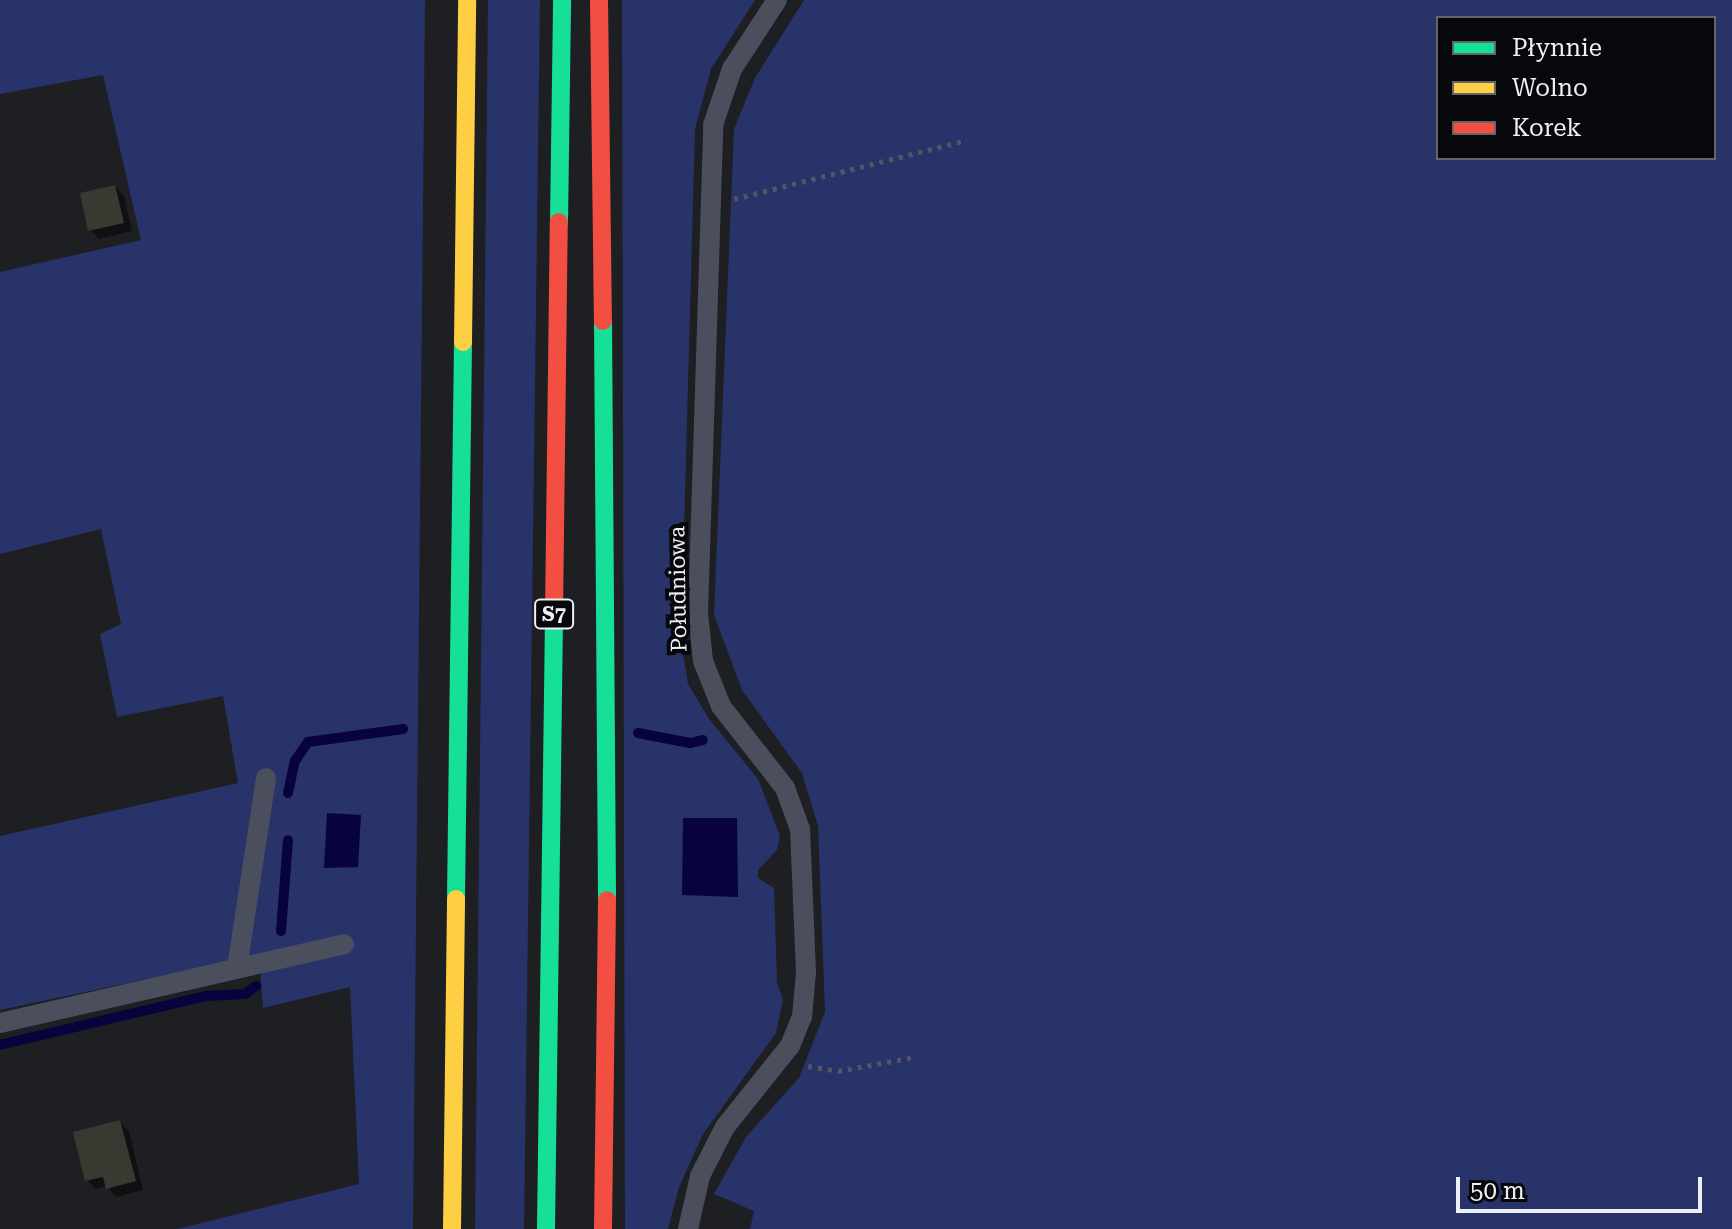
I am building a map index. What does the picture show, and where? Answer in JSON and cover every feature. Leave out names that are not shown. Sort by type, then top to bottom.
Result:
[{"type":"highway","points":[[452,1229],[467,0]]},
{"type":"highway","name":"S7","points":[[546,1229],[562,0]]},
{"type":"highway","points":[[599,0],[609,762],[603,1229]]},
{"type":"lane","name":"Południowa","points":[[688,1229],[700,1176],[725,1127],[780,1057],[802,1017],[806,972],[800,829],[785,788],[721,706],[703,661],[698,613],[713,125],[721,95],[777,0]]},
{"type":"lane","points":[[237,968],[266,778]]},
{"type":"lane","points":[[0,1023],[344,944]]},
{"type":"path","points":[[710,205],[967,140]]},
{"type":"path","points":[[780,1057],[838,1071],[914,1057]]},
{"type":"shaded area","points":[[0,0],[425,0],[413,1229],[177,1229],[359,1184],[350,987],[263,1008],[259,955],[0,1010],[0,836],[238,783],[223,696],[117,717],[100,634],[121,624],[101,529],[0,554],[0,272],[141,240],[103,75],[0,94]]},
{"type":"shaded area","points":[[488,0],[540,0],[524,1229],[475,1229]]},
{"type":"shaded area","points":[[622,0],[755,0],[711,69],[695,129],[681,641],[688,684],[709,719],[758,779],[780,836],[777,850],[758,870],[758,878],[774,888],[777,983],[783,1000],[776,1033],[703,1134],[679,1187],[668,1229],[625,1229]]},
{"type":"shaded area","points":[[804,0],[1732,0],[1732,1229],[750,1229],[754,1211],[714,1194],[746,1137],[799,1078],[825,1012],[818,826],[802,773],[742,690],[714,615],[734,129],[755,78]]},
{"type":"shaded area","points":[[327,813],[361,815],[358,867],[324,868]]},
{"type":"shaded area","points":[[683,818],[737,818],[738,897],[682,895]]},
{"type":"building","points":[[115,185],[124,223],[88,231],[80,193]]},
{"type":"building","points":[[120,1120],[136,1181],[106,1189],[103,1177],[85,1181],[73,1132]]},
{"type":"waterway","points":[[288,793],[295,761],[308,742],[403,729]]},
{"type":"waterway","points":[[638,733],[690,743],[703,740]]},
{"type":"waterway","points":[[281,931],[288,840]]},
{"type":"waterway","points":[[0,1045],[206,996],[245,994],[256,986]]},
{"type":"traffic: fast","points":[[559,222],[562,0]]},
{"type":"traffic: fast","points":[[603,321],[607,900]]},
{"type":"traffic: fast","points":[[456,899],[463,342]]},
{"type":"traffic: fast","points":[[546,1229],[554,614]]},
{"type":"traffic: slow","points":[[463,342],[467,0]]},
{"type":"traffic: slow","points":[[452,1229],[456,899]]},
{"type":"traffic: jam","points":[[599,0],[603,321]]},
{"type":"traffic: jam","points":[[554,614],[559,222]]},
{"type":"traffic: jam","points":[[603,1229],[607,900]]}]
